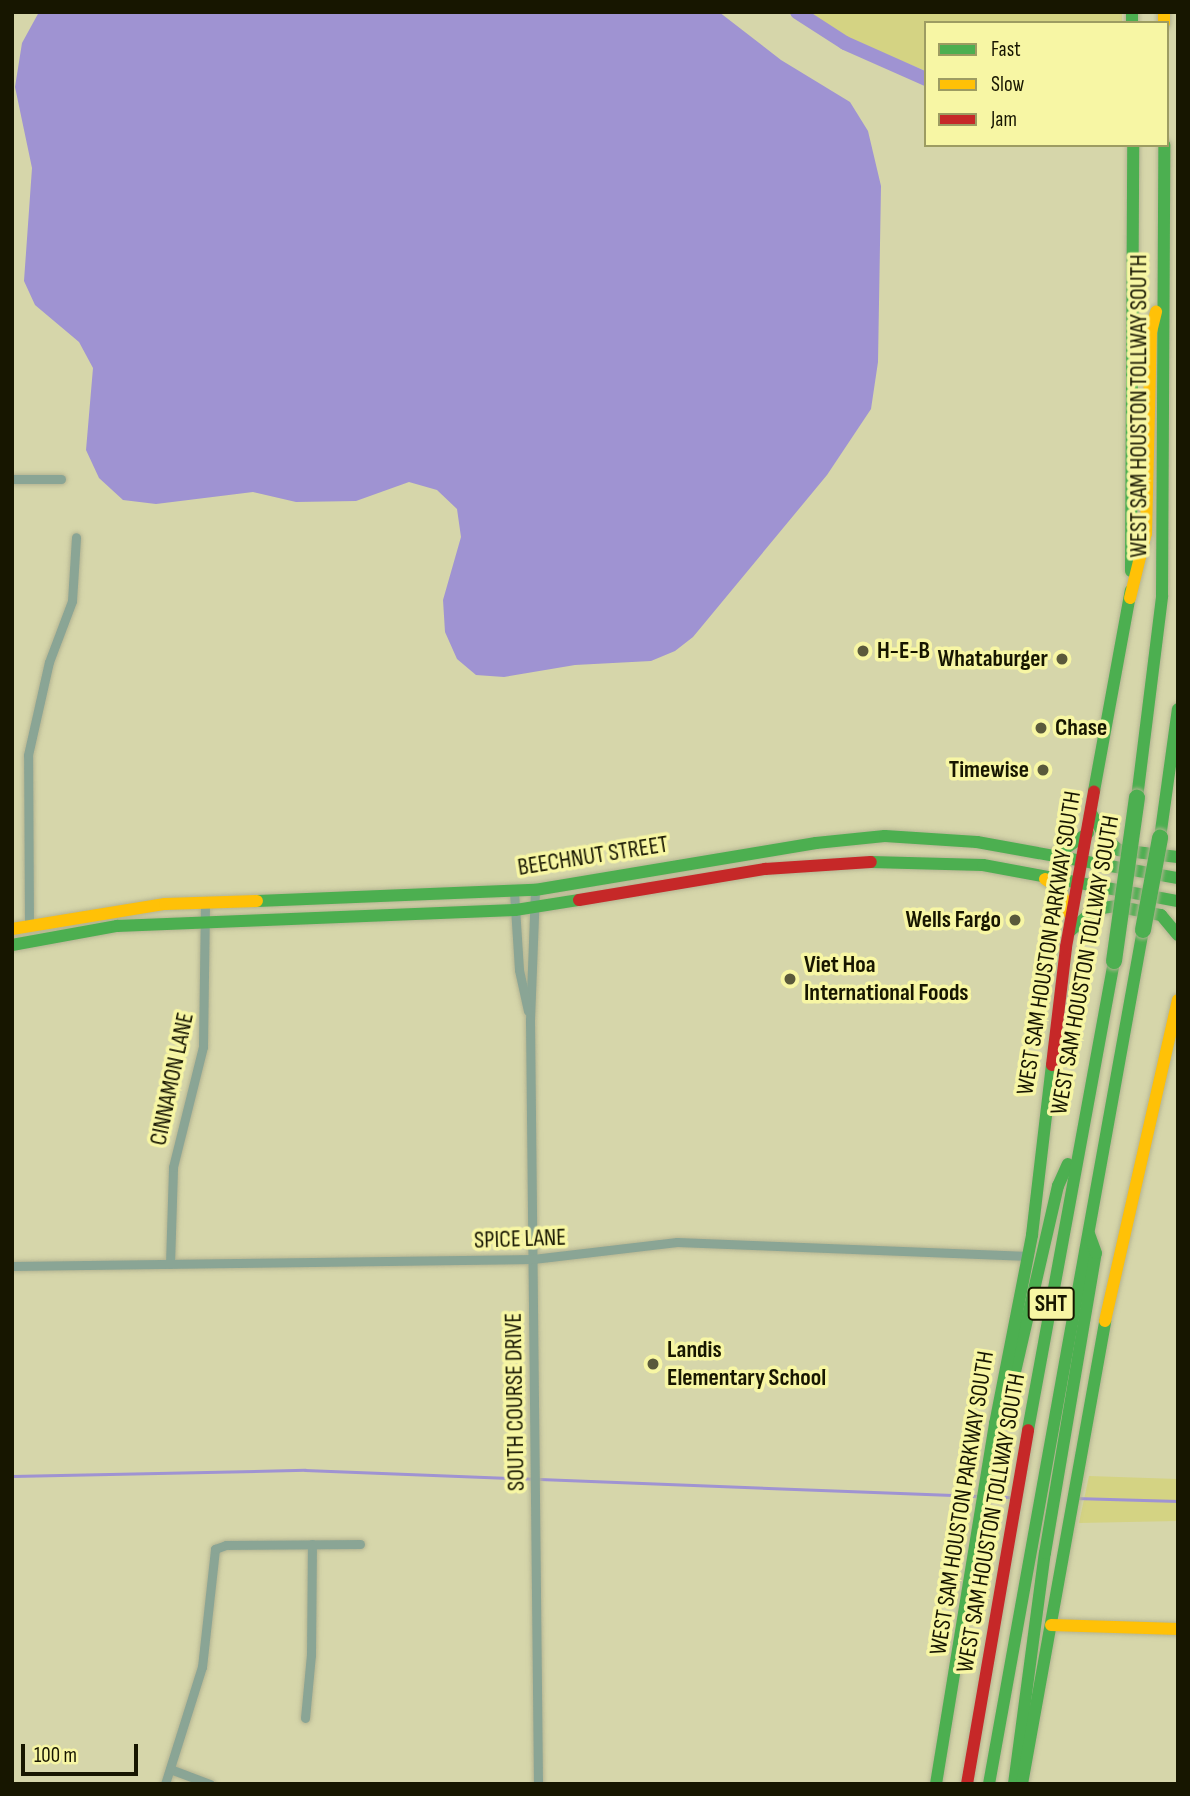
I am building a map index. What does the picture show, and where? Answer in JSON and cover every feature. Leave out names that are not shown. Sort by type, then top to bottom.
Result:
[{"type":"main road","name":"WEST SAM HOUSTON PARKWAY SOUTH","points":[[936,1784],[995,1424],[1029,1256],[1070,925],[1130,598],[1133,147]]},
{"type":"main road","name":"WEST SAM HOUSTON TOLLWAY SOUTH","points":[[967,1784],[1015,1525],[1078,1142],[1114,961],[1162,596],[1164,147]]},
{"type":"main road","points":[[1130,598],[1146,533],[1150,332],[1162,289]]},
{"type":"main road","name":"WEST SAM HOUSTON TOLLWAY SOUTH","points":[[989,1784],[1160,838],[1178,709]]},
{"type":"main road","points":[[1091,813],[1107,840],[1119,850],[1178,857]]},
{"type":"main road","points":[[1054,856],[1088,833]]},
{"type":"main road","name":"BEECHNUT STREET","points":[[12,945],[117,926],[205,919],[515,910],[838,840],[935,837],[1178,878]]},
{"type":"main road","points":[[838,840],[840,861]]},
{"type":"main road","name":"BEECHNUT STREET","points":[[12,929],[125,909],[205,902],[514,892],[705,870],[840,861],[944,861],[1035,874],[1178,901]]},
{"type":"main road","points":[[1035,874],[1059,888],[1070,925],[1096,909],[1116,906],[1161,915],[1178,935]]},
{"type":"main road","points":[[337,914],[338,897]]},
{"type":"main road","points":[[12,938],[27,934],[29,925]]},
{"type":"main road","points":[[1014,1784],[1069,1467],[1178,1000]]},
{"type":"main road","points":[[995,1424],[1009,1398],[1058,1186],[1078,1142]]},
{"type":"main road","points":[[1069,1467],[1096,1254],[1088,1233]]},
{"type":"main road","points":[[1022,1784],[1051,1625],[1059,1521]]},
{"type":"main road","points":[[1051,1625],[1178,1629]]},
{"type":"street","points":[[12,480],[61,479]]},
{"type":"street","points":[[29,925],[27,755],[48,662],[72,601],[76,537]]},
{"type":"street","name":"SOUTH COURSE DRIVE","points":[[535,890],[530,1020],[538,1784]]},
{"type":"street","name":"SOUTH COURSE DRIVE","points":[[514,892],[519,970],[530,1020]]},
{"type":"street","name":"CINNAMON LANE","points":[[170,1264],[173,1167],[203,1047],[205,902]]},
{"type":"street","name":"SPICE LANE","points":[[12,1266],[533,1259],[677,1242],[1029,1256]]},
{"type":"street","points":[[305,1718],[311,1655],[312,1544]]},
{"type":"street","points":[[165,1784],[202,1667],[215,1549],[226,1545],[360,1544]]},
{"type":"street","points":[[170,1769],[210,1784]]},
{"type":"shaded area","points":[[39,12],[719,12],[781,60],[850,102],[868,131],[881,186],[878,362],[871,409],[827,475],[693,637],[675,651],[651,661],[575,665],[504,677],[476,675],[457,659],[445,632],[443,600],[461,537],[457,509],[437,490],[409,482],[356,501],[296,502],[253,492],[156,504],[123,500],[99,478],[86,450],[93,368],[79,342],[35,305],[24,281],[32,168],[15,87],[22,43]]},
{"type":"shaded area","points":[[805,12],[1122,12],[1122,21],[924,21],[924,70],[852,41]]},
{"type":"shaded area","points":[[1089,1476],[1178,1479],[1178,1521],[1079,1523]]},
{"type":"waterway","points":[[797,12],[845,43],[924,78]]},
{"type":"waterway","points":[[12,1476],[305,1470],[978,1496]]},
{"type":"waterway","points":[[988,1496],[1009,1497]]},
{"type":"waterway","points":[[1075,1498],[1178,1501]]},
{"type":"traffic: fast","points":[[1132,12],[1132,21]]},
{"type":"traffic: fast","points":[[1131,571],[1133,147]]},
{"type":"traffic: fast","points":[[1137,798],[1162,596],[1164,147]]},
{"type":"traffic: fast","points":[[1094,791],[1131,590]]},
{"type":"traffic: fast","points":[[1160,838],[1178,709]]},
{"type":"traffic: fast","points":[[1114,961],[1137,798]]},
{"type":"traffic: fast","points":[[1091,813],[1107,840],[1119,850],[1178,857]]},
{"type":"traffic: fast","points":[[1054,856],[1088,833]]},
{"type":"traffic: fast","points":[[257,901],[535,890],[816,843],[885,836],[977,842],[1178,878]]},
{"type":"traffic: fast","points":[[1143,930],[1160,838]]},
{"type":"traffic: fast","points":[[871,862],[983,865],[1178,901]]},
{"type":"traffic: fast","points":[[12,945],[117,926],[515,910],[579,900]]},
{"type":"traffic: fast","points":[[1069,932],[1095,909],[1116,906],[1161,915],[1178,935]]},
{"type":"traffic: fast","points":[[989,1784],[1143,930]]},
{"type":"traffic: fast","points":[[1028,1430],[1114,961]]},
{"type":"traffic: fast","points":[[936,1784],[995,1424],[1032,1235],[1052,1065]]},
{"type":"traffic: fast","points":[[995,1424],[1009,1398],[1058,1186],[1068,1164]]},
{"type":"traffic: fast","points":[[1014,1784],[1045,1553],[1096,1253],[1089,1234]]},
{"type":"traffic: fast","points":[[1022,1784],[1105,1321]]},
{"type":"traffic: slow","points":[[1164,12],[1164,21]]},
{"type":"traffic: slow","points":[[1130,598],[1146,533],[1151,332],[1156,312]]},
{"type":"traffic: slow","points":[[1045,879],[1059,888],[1071,916]]},
{"type":"traffic: slow","points":[[12,929],[165,904],[257,901]]},
{"type":"traffic: slow","points":[[1105,1321],[1178,1000]]},
{"type":"traffic: slow","points":[[1051,1625],[1178,1629]]},
{"type":"traffic: jam","points":[[1052,1065],[1066,947],[1094,791]]},
{"type":"traffic: jam","points":[[579,900],[765,869],[871,862]]},
{"type":"traffic: jam","points":[[967,1784],[1028,1430]]},
{"type":"place","name":"H-E-B","points":[[863,651]]},
{"type":"place","name":"Whataburger","points":[[1062,659]]},
{"type":"place","name":"Chase","points":[[1041,728]]},
{"type":"place","name":"Timewise","points":[[1043,770]]},
{"type":"place","name":"Wells Fargo","points":[[1015,920]]},
{"type":"place","name":"Viet Hoa International Foods","points":[[790,979]]},
{"type":"place","name":"Landis Elementary School","points":[[653,1364]]}]
